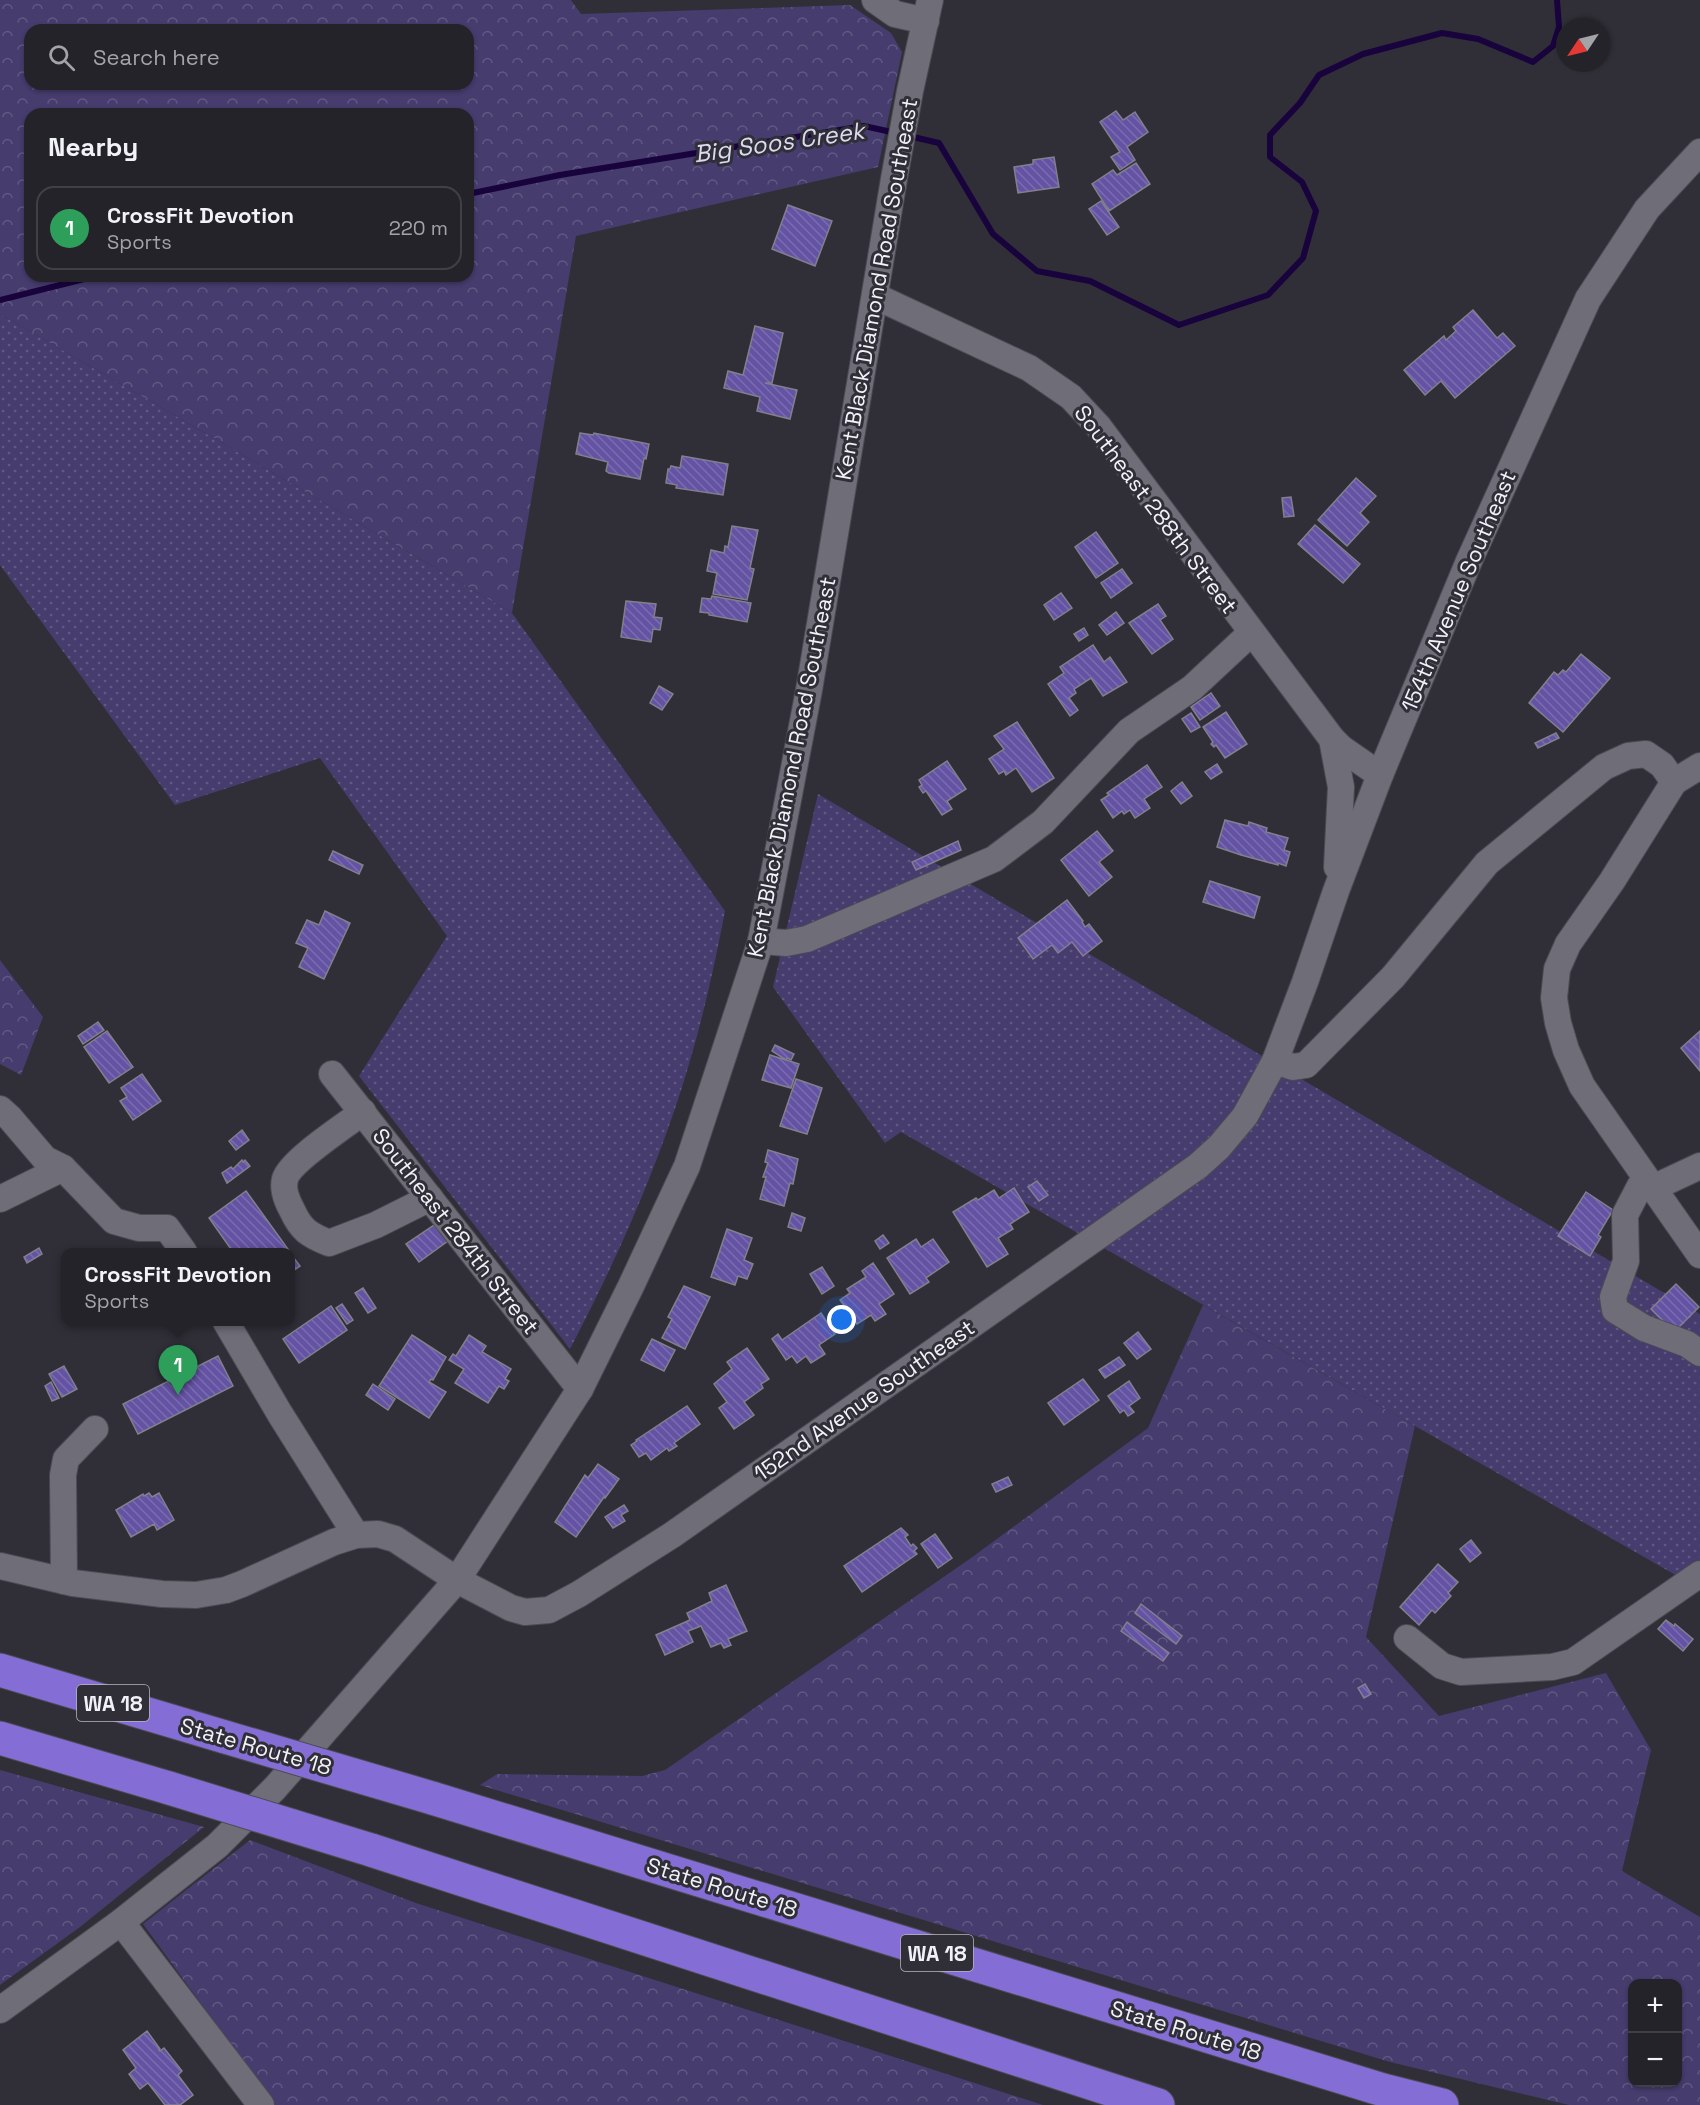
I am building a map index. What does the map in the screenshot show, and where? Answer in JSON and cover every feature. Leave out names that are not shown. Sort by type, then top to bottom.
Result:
[{"type":"highway","name":"State Route 18","points":[[0,1670],[432,1798],[1383,2090],[1443,2105]]},
{"type":"highway","points":[[0,1738],[371,1850],[1158,2105]]},
{"type":"street","points":[[875,0],[895,14],[928,11]]},
{"type":"street","name":"Kent Black Diamond Road Southeast","points":[[457,1580],[580,1389],[631,1286],[687,1166],[761,941],[808,690],[894,179],[928,11]]},
{"type":"street","name":"154th Avenue Southeast","points":[[1275,1061],[1380,775],[1474,550],[1588,299],[1647,209],[1700,152]]},
{"type":"street","name":"Southeast 288th Street","points":[[875,296],[1029,368],[1071,397],[1098,426],[1332,739],[1380,775]]},
{"type":"street","points":[[761,941],[786,943],[807,939],[994,860],[1043,822],[1129,731],[1192,688],[1251,633]]},
{"type":"street","name":"Southeast 288th Street","points":[[1332,739],[1341,787],[1336,891]]},
{"type":"street","points":[[1275,1061],[1293,1066],[1306,1065],[1393,977],[1488,864],[1604,767],[1628,756],[1646,754],[1662,765],[1674,782]]},
{"type":"street","points":[[1700,766],[1674,782],[1612,881],[1568,944],[1557,969],[1554,998],[1566,1050],[1582,1086],[1700,1255]]},
{"type":"street","name":"152nd Avenue Southeast","points":[[356,1535],[378,1534],[395,1539],[457,1580],[511,1608],[538,1612],[561,1604],[682,1528],[1198,1166],[1230,1135],[1245,1116],[1275,1061]]},
{"type":"street","name":"Southeast 284th Street","points":[[332,1074],[580,1389]]},
{"type":"street","points":[[0,1109],[45,1159],[63,1168],[114,1221],[139,1228],[167,1228],[181,1248]]},
{"type":"street","points":[[363,1112],[296,1163],[285,1179],[285,1196],[297,1221],[310,1236],[329,1243],[376,1225],[430,1198]]},
{"type":"street","points":[[1700,1166],[1640,1186],[1625,1215],[1626,1261],[1613,1297],[1615,1310],[1644,1328],[1687,1344],[1700,1353]]},
{"type":"street","points":[[0,1199],[63,1168]]},
{"type":"street","points":[[0,1566],[64,1581],[162,1594],[196,1595],[242,1584],[324,1546],[356,1535],[228,1326]]},
{"type":"street","points":[[64,1581],[63,1475],[66,1459],[95,1430]]},
{"type":"street","points":[[1407,1638],[1442,1666],[1461,1672],[1552,1667],[1573,1662],[1700,1574]]},
{"type":"street","points":[[0,2010],[121,1922],[217,1846],[275,1788],[457,1580]]},
{"type":"street","points":[[121,1922],[261,2105]]},
{"type":"green space","points":[[0,0],[571,0],[581,14],[850,5],[891,33],[902,52],[878,167],[576,236],[512,613],[0,314]]},
{"type":"green space","points":[[0,314],[512,613],[725,911],[712,976],[690,1063],[672,1118],[632,1219],[603,1284],[570,1349],[359,1076],[447,936],[320,758],[175,805],[0,565]]},
{"type":"green space","points":[[818,794],[1700,1314],[1700,1589],[901,1132],[885,1143],[773,987]]},
{"type":"green space","points":[[0,960],[43,1017],[21,1075],[0,1064]]},
{"type":"green space","points":[[1203,1305],[1415,1426],[1366,1637],[1439,1716],[1606,1673],[1651,1750],[1622,1871],[1700,1917],[1700,2105],[1569,2105],[1390,2062],[480,1785],[497,1774],[642,1776],[665,1770],[971,1558],[1148,1428]]},
{"type":"green space","points":[[0,1770],[204,1827],[80,1927],[0,1985]]},
{"type":"green space","points":[[250,1840],[416,1903],[1043,2105],[275,2105],[143,1924]]},
{"type":"building","points":[[1116,111],[1123,120],[1135,112],[1148,132],[1127,147],[1135,160],[1120,170],[1111,157],[1120,152],[1100,122]]},
{"type":"building","points":[[1054,157],[1059,187],[1018,193],[1014,167],[1033,164],[1033,160]]},
{"type":"building","points":[[1136,163],[1150,184],[1109,211],[1092,184],[1113,170],[1117,175]]},
{"type":"building","points":[[1101,201],[1119,227],[1107,235],[1089,209]]},
{"type":"building","points":[[788,205],[832,221],[815,266],[772,249]]},
{"type":"building","points":[[1473,310],[1497,338],[1503,333],[1515,346],[1455,398],[1441,381],[1425,395],[1404,370],[1444,336],[1446,340],[1456,331],[1453,327]]},
{"type":"building","points":[[755,326],[783,333],[772,383],[765,383],[797,390],[790,419],[757,411],[760,397],[724,388],[728,371],[743,375]]},
{"type":"building","points":[[580,433],[593,435],[594,433],[649,444],[640,479],[609,473],[606,471],[608,462],[576,454]]},
{"type":"building","points":[[682,456],[728,464],[723,495],[676,488],[677,485],[666,483],[668,469],[671,466],[680,468]]},
{"type":"building","points":[[1356,478],[1376,496],[1360,513],[1369,522],[1347,546],[1318,520]]},
{"type":"building","points":[[1291,497],[1294,516],[1284,517],[1282,498]]},
{"type":"building","points":[[1315,525],[1360,564],[1343,583],[1298,544]]},
{"type":"building","points":[[732,526],[758,530],[750,568],[754,569],[747,600],[713,594],[717,573],[707,571],[711,550],[724,553],[725,546],[728,547]]},
{"type":"building","points":[[1096,532],[1118,563],[1096,578],[1075,547]]},
{"type":"building","points":[[1122,569],[1132,583],[1111,598],[1101,583]]},
{"type":"building","points":[[1061,593],[1072,608],[1054,620],[1044,605]]},
{"type":"building","points":[[712,596],[751,603],[747,622],[700,612],[702,598],[711,599]]},
{"type":"building","points":[[626,601],[656,604],[654,617],[662,618],[660,630],[653,629],[651,642],[621,637]]},
{"type":"building","points":[[1158,604],[1166,616],[1160,620],[1173,639],[1152,654],[1129,623]]},
{"type":"building","points":[[1116,612],[1124,623],[1107,635],[1099,625]]},
{"type":"building","points":[[1084,628],[1088,635],[1079,641],[1074,634]]},
{"type":"building","points":[[1093,645],[1104,662],[1110,657],[1127,682],[1103,696],[1091,678],[1074,689],[1076,693],[1069,698],[1078,710],[1070,716],[1048,684],[1064,673],[1060,667]]},
{"type":"building","points":[[1581,654],[1610,678],[1563,732],[1529,703],[1554,672],[1558,675],[1563,670],[1566,672]]},
{"type":"building","points":[[659,686],[673,694],[662,710],[650,703]]},
{"type":"building","points":[[1211,693],[1220,706],[1200,720],[1191,707]]},
{"type":"building","points":[[1226,712],[1247,744],[1225,758],[1216,745],[1214,747],[1211,744],[1213,742],[1203,727]]},
{"type":"building","points":[[1191,713],[1200,727],[1191,732],[1182,719]]},
{"type":"building","points":[[1017,722],[1054,778],[1032,792],[1016,768],[1006,775],[1004,771],[999,774],[989,759],[1004,749],[994,736]]},
{"type":"building","points":[[1556,733],[1559,738],[1538,748],[1535,743]]},
{"type":"building","points":[[947,761],[966,789],[947,801],[952,809],[942,815],[926,791],[923,793],[919,787],[922,785],[919,780]]},
{"type":"building","points":[[1217,764],[1222,772],[1211,779],[1205,772]]},
{"type":"building","points":[[1147,765],[1162,787],[1144,799],[1150,808],[1135,818],[1130,810],[1124,814],[1122,811],[1113,818],[1101,800],[1109,795],[1107,793]]},
{"type":"building","points":[[1182,782],[1192,796],[1181,804],[1171,791]]},
{"type":"building","points":[[1225,820],[1248,826],[1249,822],[1267,828],[1266,832],[1288,838],[1284,850],[1290,852],[1286,866],[1217,847]]},
{"type":"building","points":[[1097,831],[1113,851],[1099,862],[1112,877],[1089,896],[1061,860]]},
{"type":"building","points":[[958,841],[961,850],[916,870],[912,862]]},
{"type":"building","points":[[333,851],[363,865],[359,874],[329,860]]},
{"type":"building","points":[[1210,881],[1260,897],[1254,918],[1203,902]]},
{"type":"building","points":[[1067,900],[1085,927],[1089,924],[1102,941],[1083,956],[1072,942],[1058,953],[1052,945],[1033,959],[1018,938]]},
{"type":"building","points":[[325,911],[350,923],[324,979],[299,967],[308,948],[296,943],[307,920],[319,925]]},
{"type":"building","points":[[98,1022],[104,1030],[83,1044],[78,1036]]},
{"type":"building","points":[[107,1031],[133,1067],[109,1083],[84,1047]]},
{"type":"building","points":[[1700,1031],[1700,1071],[1681,1048]]},
{"type":"building","points":[[775,1045],[794,1054],[791,1060],[787,1058],[786,1060],[772,1051]]},
{"type":"building","points":[[770,1055],[799,1064],[791,1088],[762,1080]]},
{"type":"building","points":[[142,1074],[161,1101],[133,1120],[120,1101],[127,1097],[121,1088]]},
{"type":"building","points":[[796,1079],[822,1088],[807,1134],[780,1126]]},
{"type":"building","points":[[242,1130],[249,1140],[236,1150],[229,1141]]},
{"type":"building","points":[[768,1150],[798,1159],[793,1184],[790,1183],[784,1206],[760,1199],[766,1177],[763,1177],[768,1163],[765,1162]]},
{"type":"building","points":[[242,1160],[250,1166],[227,1183],[222,1173],[231,1167],[233,1169]]},
{"type":"building","points":[[1037,1181],[1048,1195],[1039,1201],[1028,1187]]},
{"type":"building","points":[[1014,1188],[1029,1212],[1010,1224],[1013,1229],[998,1238],[1008,1254],[987,1267],[953,1212],[994,1190],[999,1198]]},
{"type":"building","points":[[246,1191],[287,1248],[230,1248],[209,1218]]},
{"type":"building","points":[[1586,1192],[1613,1210],[1598,1235],[1601,1237],[1590,1256],[1558,1236]]},
{"type":"building","points":[[792,1213],[805,1218],[801,1231],[788,1227]]},
{"type":"building","points":[[440,1221],[452,1238],[419,1262],[406,1244]]},
{"type":"building","points":[[727,1229],[752,1238],[744,1260],[753,1264],[747,1279],[738,1276],[735,1285],[711,1277]]},
{"type":"building","points":[[883,1235],[889,1243],[880,1249],[875,1241]]},
{"type":"building","points":[[916,1239],[921,1247],[933,1239],[949,1262],[926,1278],[929,1282],[910,1294],[887,1258]]},
{"type":"building","points":[[39,1248],[42,1254],[27,1263],[24,1257]]},
{"type":"building","points":[[295,1260],[300,1266],[295,1270]]},
{"type":"building","points":[[873,1263],[894,1294],[879,1304],[886,1314],[875,1321],[871,1315],[857,1324],[840,1300],[850,1293],[847,1289],[866,1277],[862,1271]]},
{"type":"building","points":[[822,1267],[834,1286],[822,1294],[810,1274]]},
{"type":"building","points":[[1676,1284],[1699,1307],[1674,1332],[1651,1309]]},
{"type":"building","points":[[684,1286],[710,1297],[685,1349],[662,1338],[672,1319],[668,1317]]},
{"type":"building","points":[[363,1288],[376,1308],[368,1313],[355,1293]]},
{"type":"building","points":[[342,1304],[353,1320],[347,1324],[336,1308]]},
{"type":"building","points":[[331,1306],[347,1330],[299,1363],[283,1339]]},
{"type":"building","points":[[821,1313],[835,1334],[819,1345],[825,1354],[811,1363],[806,1356],[797,1363],[792,1356],[786,1360],[772,1339],[778,1334],[782,1340]]},
{"type":"building","points":[[1138,1332],[1151,1349],[1137,1359],[1124,1343]]},
{"type":"building","points":[[412,1335],[446,1357],[433,1380],[429,1382],[446,1392],[429,1418],[379,1386]]},
{"type":"building","points":[[469,1335],[486,1346],[482,1352],[511,1369],[505,1379],[509,1381],[504,1389],[499,1386],[488,1403],[455,1383],[464,1369],[449,1360],[453,1354],[456,1356]]},
{"type":"building","points":[[652,1339],[675,1350],[664,1371],[641,1360]]},
{"type":"building","points":[[747,1348],[769,1379],[761,1384],[763,1388],[744,1402],[754,1415],[734,1429],[719,1408],[727,1402],[714,1384],[732,1369],[727,1362]]},
{"type":"building","points":[[218,1356],[233,1386],[138,1434],[123,1404]]},
{"type":"building","points":[[1119,1357],[1125,1365],[1105,1378],[1099,1370]]},
{"type":"building","points":[[64,1366],[77,1389],[62,1397],[49,1374]]},
{"type":"building","points":[[1083,1379],[1099,1400],[1064,1425],[1048,1403]]},
{"type":"building","points":[[1129,1381],[1140,1398],[1129,1406],[1134,1412],[1128,1416],[1124,1410],[1120,1413],[1108,1396]]},
{"type":"building","points":[[51,1382],[59,1398],[52,1401],[45,1386]]},
{"type":"building","points":[[373,1384],[395,1399],[388,1410],[366,1395]]},
{"type":"building","points":[[687,1406],[700,1424],[674,1443],[677,1446],[669,1451],[667,1448],[651,1460],[646,1453],[639,1457],[631,1445]]},
{"type":"building","points":[[598,1464],[619,1479],[576,1537],[555,1522],[585,1475],[588,1478]]},
{"type":"building","points":[[1008,1477],[1012,1485],[996,1492],[992,1484]]},
{"type":"building","points":[[149,1493],[152,1497],[159,1493],[174,1520],[157,1530],[154,1524],[131,1537],[116,1510],[143,1494],[144,1496]]},
{"type":"building","points":[[624,1505],[628,1511],[621,1515],[625,1521],[613,1528],[605,1517]]},
{"type":"building","points":[[901,1528],[908,1535],[905,1537],[911,1546],[913,1544],[917,1548],[914,1551],[917,1554],[862,1592],[844,1566]]},
{"type":"building","points":[[935,1534],[952,1558],[938,1568],[921,1544]]},
{"type":"building","points":[[1471,1540],[1481,1553],[1470,1562],[1460,1549]]},
{"type":"building","points":[[1438,1564],[1458,1582],[1448,1593],[1451,1596],[1435,1613],[1432,1610],[1419,1625],[1400,1607]]},
{"type":"building","points":[[726,1585],[747,1631],[728,1639],[731,1645],[724,1648],[721,1643],[711,1647],[701,1626],[688,1631],[693,1642],[665,1655],[656,1635],[690,1620],[687,1613],[712,1601],[709,1593]]},
{"type":"building","points":[[1141,1604],[1182,1636],[1176,1644],[1135,1613]]},
{"type":"building","points":[[1666,1620],[1674,1626],[1675,1624],[1693,1639],[1683,1651],[1658,1629]]},
{"type":"building","points":[[1127,1622],[1169,1653],[1163,1661],[1121,1631]]},
{"type":"building","points":[[1365,1684],[1371,1694],[1364,1698],[1358,1688]]},
{"type":"building","points":[[147,2031],[159,2050],[164,2048],[182,2071],[178,2075],[193,2095],[180,2105],[165,2105],[148,2083],[140,2089],[129,2074],[136,2068],[123,2050]]},
{"type":"waterway","name":"Big Soos Creek","points":[[909,136],[939,143],[993,234],[1037,271],[1090,281],[1179,325],[1268,295],[1303,258],[1316,211],[1302,182],[1270,157],[1270,135],[1300,103],[1319,75],[1363,54],[1442,33],[1478,39],[1533,62],[1553,46],[1559,27],[1557,0]]},
{"type":"waterway","name":"Big Soos Creek","points":[[474,193],[560,175],[864,126],[896,133]]},
{"type":"waterway","name":"Big Soos Creek","points":[[0,300],[72,282]]},
{"type":"place","name":"CrossFit Devotion","points":[[178,1395]]}]
